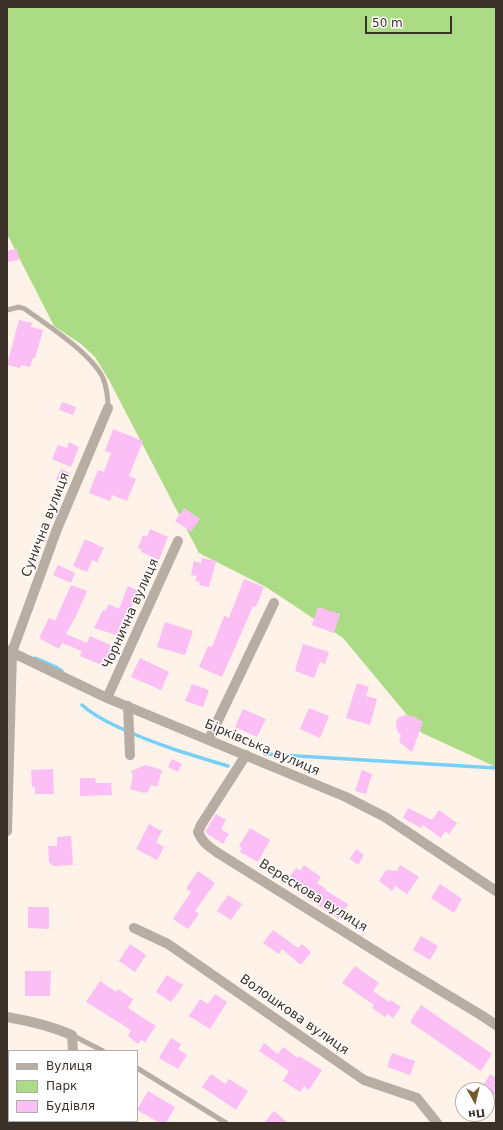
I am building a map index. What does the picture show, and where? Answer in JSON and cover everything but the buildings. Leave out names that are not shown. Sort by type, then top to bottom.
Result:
[{"type":"street","name":"Сунична вулиця","points":[[7,830],[10,651],[57,529],[108,408]]},
{"type":"street","name":"Чорнична вулиця","points":[[107,698],[178,541]]},
{"type":"street","points":[[209,739],[274,603]]},
{"type":"street","name":"Бірківська вулиця","points":[[10,651],[107,698],[346,797],[385,817],[496,891]]},
{"type":"street","points":[[128,706],[130,755]]},
{"type":"street","name":"Верескова вулиця","points":[[246,755],[201,825],[198,832],[201,839],[218,853],[388,959],[481,1014],[496,1025]]},
{"type":"street","name":"Волошкова вулиця","points":[[134,928],[168,944],[364,1080],[417,1098],[437,1123]]},
{"type":"street","points":[[7,1017],[28,1020],[55,1027],[72,1035],[73,1050]]},
{"type":"lane","points":[[7,310],[19,307],[25,309],[61,335],[88,358],[102,377],[107,390],[108,408]]},
{"type":"lane","points":[[72,1035],[101,1050]]},
{"type":"lane","points":[[138,1069],[226,1123]]},
{"type":"green space","points":[[7,7],[496,7],[496,767],[422,733],[343,638],[266,587],[199,553],[109,380],[95,357],[81,344],[54,326],[7,234]]},
{"type":"waterway","points":[[35,658],[62,671]]},
{"type":"waterway","points":[[82,705],[99,718],[145,739],[228,766]]},
{"type":"waterway","points":[[265,754],[496,768]]}]
